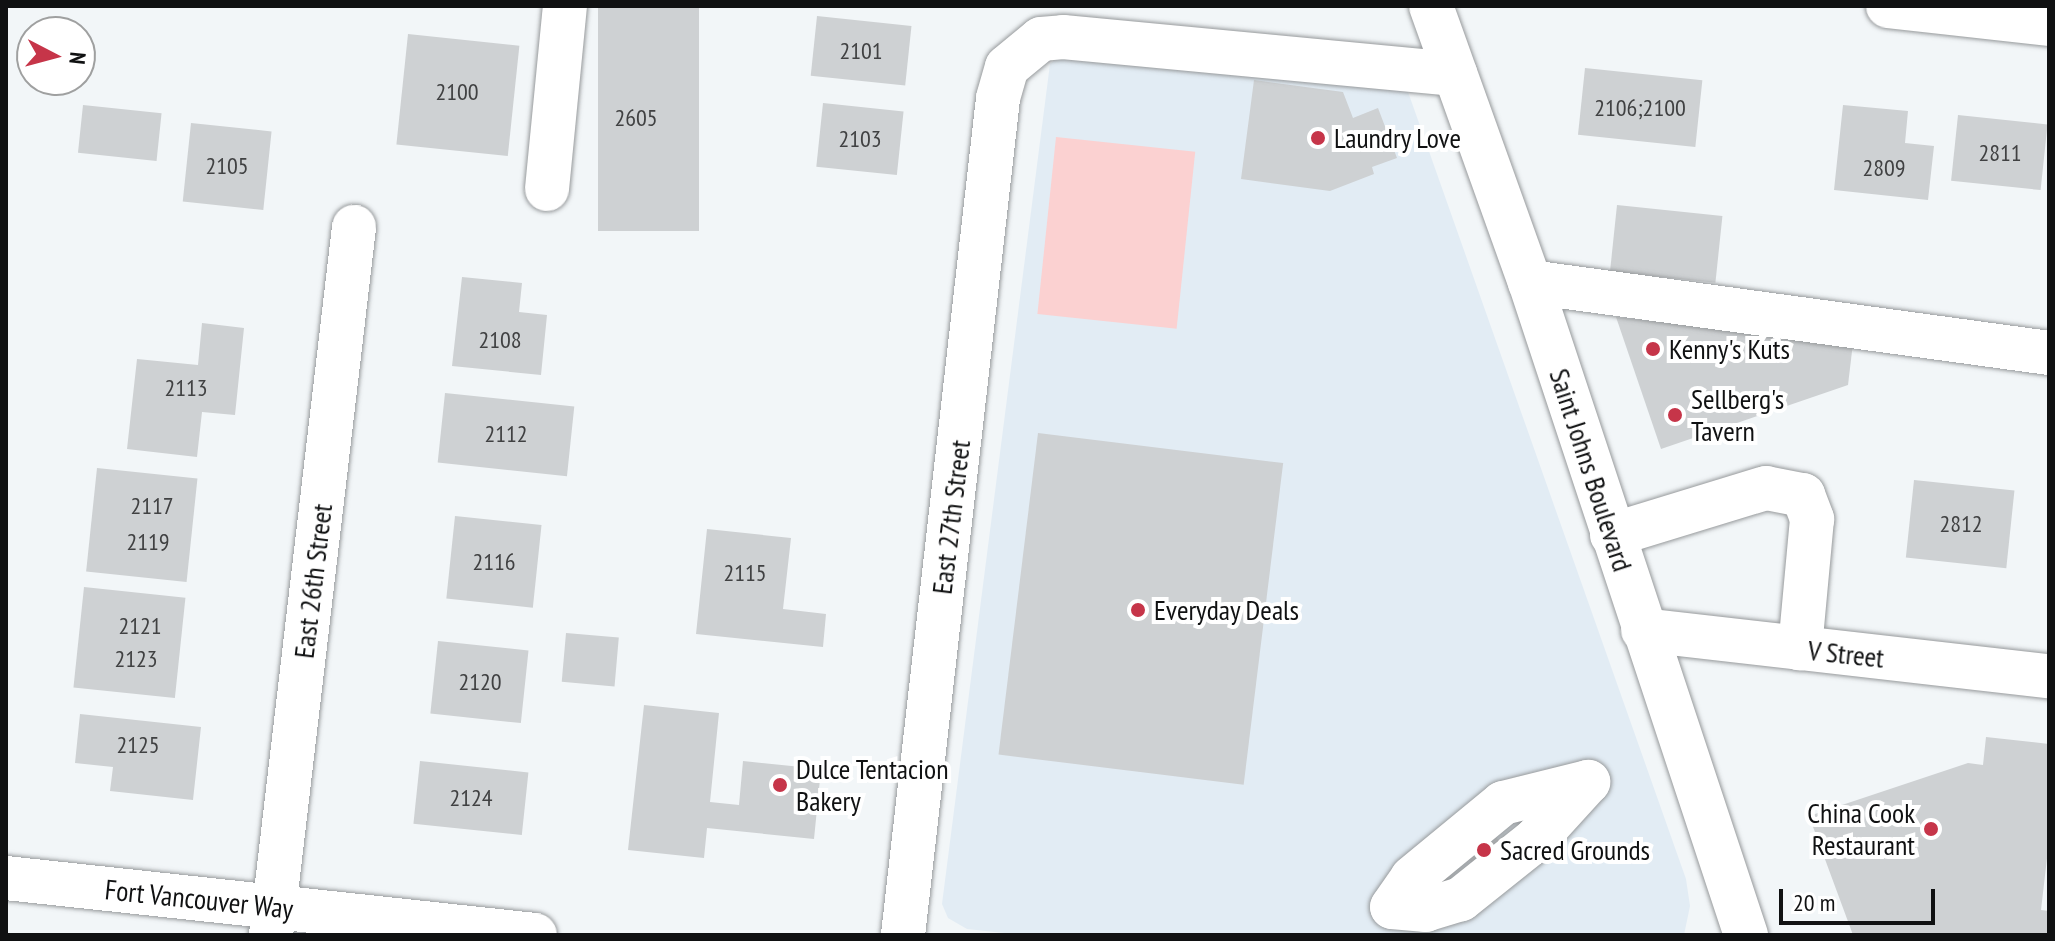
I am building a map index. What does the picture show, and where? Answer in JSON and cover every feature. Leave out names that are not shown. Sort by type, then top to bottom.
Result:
[{"type":"street","points":[[547,189],[565,6]]},
{"type":"street","name":"Saint Johns Boulevard","points":[[1431,6],[1530,282],[1746,935]]},
{"type":"street","points":[[1888,6],[2049,24]]},
{"type":"street","name":"East 27th Street","points":[[903,935],[998,98],[1007,67],[1022,49],[1041,39],[1063,37],[1455,74]]},
{"type":"street","name":"East 26th Street","points":[[273,921],[354,227]]},
{"type":"street","points":[[1530,282],[2049,353]]},
{"type":"street","points":[[1612,535],[1766,488],[1803,495],[1812,519],[1800,648]]},
{"type":"street","name":"V Street","points":[[1643,630],[2049,676]]},
{"type":"street","name":"Fort Vancouver Way","points":[[6,878],[273,921],[535,935]]},
{"type":"shaded area","points":[[1064,52],[1407,89],[1686,879],[1690,906],[1684,935],[1022,935],[967,929],[948,918],[942,904],[1050,64]]},
{"type":"shaded area","points":[[1056,137],[1195,152],[1177,329],[1037,314]]},
{"type":"building","points":[[598,6],[699,6],[699,231],[598,231]]},
{"type":"building","points":[[817,16],[911,26],[905,86],[811,76]]},
{"type":"building","points":[[408,34],[519,46],[508,156],[396,144]]},
{"type":"building","points":[[1585,68],[1702,80],[1695,147],[1578,135]]},
{"type":"building","name":"Laundry Love","points":[[1254,80],[1343,92],[1353,118],[1378,108],[1397,158],[1372,167],[1374,174],[1330,191],[1241,179]]},
{"type":"building","points":[[823,103],[904,111],[897,175],[816,167]]},
{"type":"building","points":[[83,105],[162,113],[157,161],[78,153]]},
{"type":"building","points":[[1843,105],[1908,111],[1905,143],[1934,146],[1928,200],[1834,190]]},
{"type":"building","points":[[1958,115],[2048,124],[2041,190],[1951,181]]},
{"type":"building","points":[[191,123],[272,131],[263,210],[183,202]]},
{"type":"building","points":[[1617,205],[1722,216],[1715,283],[1610,272]]},
{"type":"building","points":[[462,277],[522,283],[519,312],[547,315],[541,375],[452,366]]},
{"type":"building","points":[[1616,317],[1853,343],[1848,385],[1661,449]]},
{"type":"building","points":[[202,323],[244,328],[235,415],[202,412],[197,457],[127,449],[137,359],[198,365]]},
{"type":"building","points":[[445,393],[574,407],[567,476],[438,463]]},
{"type":"building","name":"Everyday Deals","points":[[1038,433],[1283,463],[1244,785],[999,755]]},
{"type":"building","points":[[97,468],[197,479],[187,582],[86,571]]},
{"type":"building","points":[[1914,480],[2014,491],[2006,568],[1906,558]]},
{"type":"building","points":[[455,516],[542,525],[533,608],[446,599]]},
{"type":"building","points":[[707,529],[791,538],[783,609],[826,614],[823,647],[696,634]]},
{"type":"building","points":[[84,587],[185,598],[175,698],[73,687]]},
{"type":"building","points":[[566,633],[619,638],[615,686],[562,682]]},
{"type":"building","points":[[438,641],[529,651],[521,723],[430,714]]},
{"type":"building","name":"Dulce Tentacion Bakery","points":[[644,705],[719,713],[710,802],[739,805],[743,761],[821,769],[814,839],[707,828],[704,858],[628,850]]},
{"type":"building","points":[[80,714],[201,727],[193,800],[110,791],[113,767],[75,763]]},
{"type":"building","name":"China Cook Restaurant","points":[[1986,737],[2049,744],[2049,841],[2041,910],[2049,911],[2049,935],[1853,935],[1809,816],[1968,763],[1983,765]]},
{"type":"building","points":[[420,761],[528,772],[522,835],[413,824]]},
{"type":"building","name":"Sacred Grounds","points":[[1491,831],[1504,847],[1477,869],[1464,853]]},
{"type":"place","name":"Laundry Love","points":[[1318,138]]},
{"type":"place","name":"Kenny's Kuts","points":[[1653,349]]},
{"type":"place","name":"Sellberg's Tavern","points":[[1675,415]]},
{"type":"place","name":"Everyday Deals","points":[[1138,610]]},
{"type":"place","name":"Dulce Tentacion Bakery","points":[[780,785]]},
{"type":"place","name":"China Cook Restaurant","points":[[1931,829]]},
{"type":"place","name":"Sacred Grounds","points":[[1484,850]]}]
